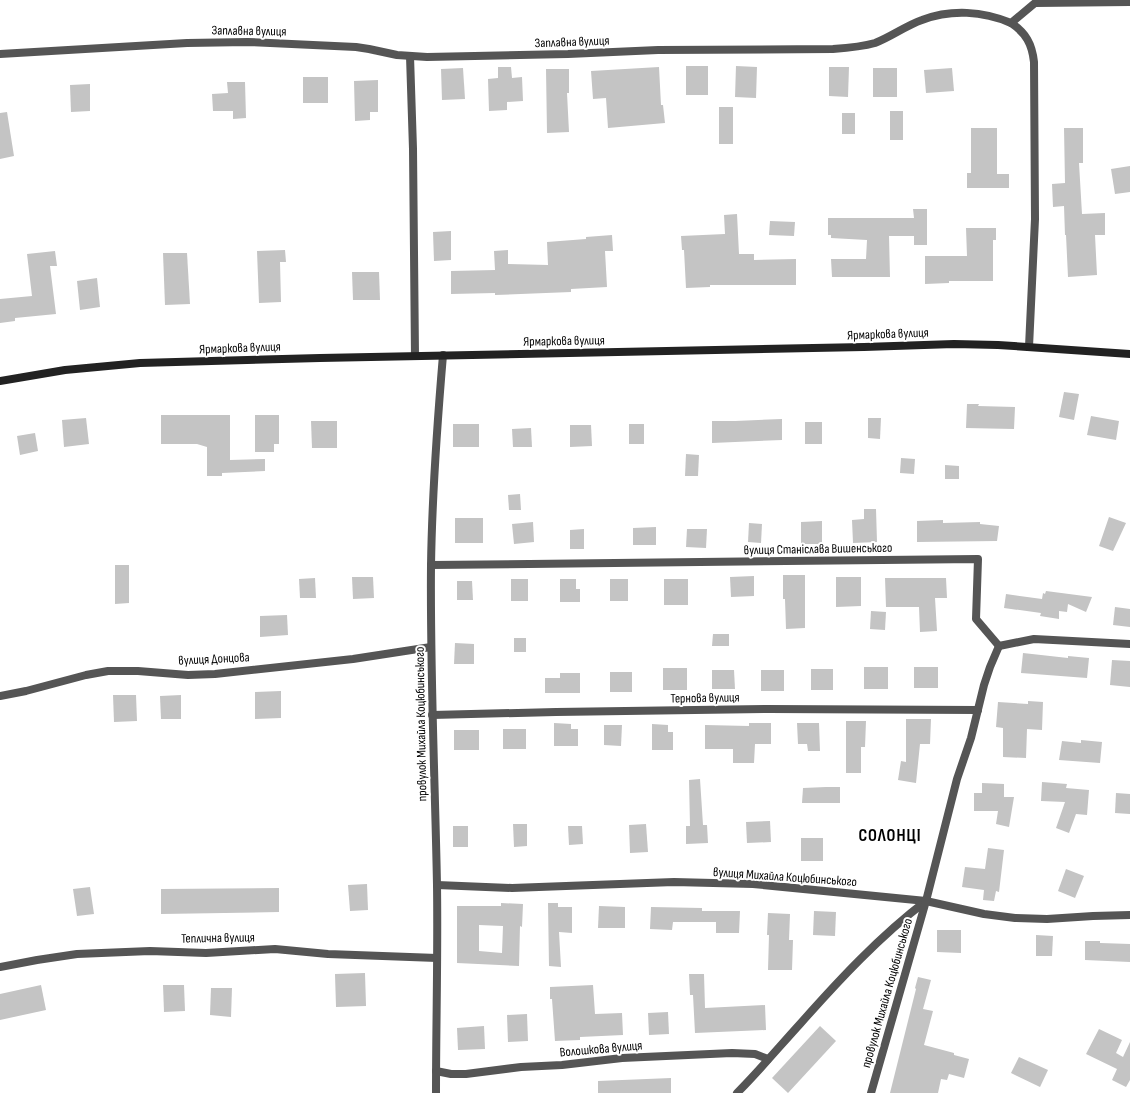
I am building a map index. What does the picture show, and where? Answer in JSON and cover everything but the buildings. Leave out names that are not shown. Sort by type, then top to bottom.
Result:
[{"type":"main road","name":"Ярмаркова вулиця","points":[[0,381],[72,369],[132,364],[415,356],[864,348],[954,344],[1029,347],[1130,354]]},
{"type":"street","points":[[1029,347],[1034,233],[1034,62],[1030,42],[1020,29],[1011,23],[1035,3],[1130,2]]},
{"type":"street","name":"Заплавна вулиця","points":[[0,54],[168,44],[232,42],[356,47],[410,56],[546,55],[658,50],[840,49],[875,42],[922,20],[946,13],[981,14],[1011,23]]},
{"type":"street","points":[[410,56],[413,149],[415,356]]},
{"type":"street","name":"провулок Михайла Коцюбинського","points":[[436,1093],[437,885],[432,715],[431,565],[434,484],[443,356]]},
{"type":"street","name":"вулиця Станіслава Вишенського","points":[[431,565],[978,559],[976,619],[999,646]]},
{"type":"street","points":[[999,646],[1034,639],[1130,644]]},
{"type":"street","name":"провулок Михайла Коцюбинського","points":[[871,1093],[926,901],[957,779],[971,738],[990,667],[999,646]]},
{"type":"street","name":"вулиця Донцова","points":[[0,696],[26,691],[86,675],[108,672],[138,670],[188,675],[215,674],[353,659],[431,647]]},
{"type":"street","name":"Тернова вулиця","points":[[432,715],[768,709],[978,710]]},
{"type":"street","name":"вулиця Михайла Коцюбинського","points":[[437,885],[520,888],[674,882],[753,884],[926,901],[984,914],[1015,918],[1047,919],[1130,915]]},
{"type":"street","points":[[737,1093],[872,949],[897,924],[926,901]]},
{"type":"street","name":"Теплична вулиця","points":[[0,967],[77,954],[150,951],[206,953],[275,949],[328,954],[437,958]]},
{"type":"street","name":"Волошкова вулиця","points":[[436,1072],[466,1074],[522,1067],[562,1065],[622,1058],[732,1053],[755,1054],[768,1059]]},
{"type":"district","name":"СОЛОНЦІ","points":[[890,836]]}]
